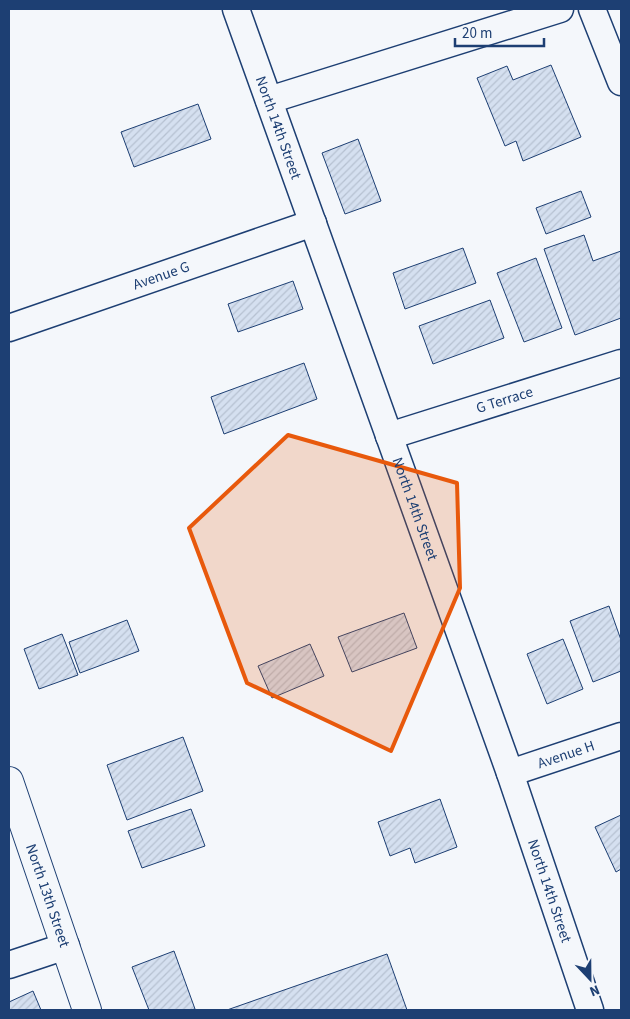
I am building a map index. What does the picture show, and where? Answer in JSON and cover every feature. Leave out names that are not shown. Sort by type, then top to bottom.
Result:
[{"type":"street","name":"North 14th Street","points":[[236,9],[510,773],[590,1010]]},
{"type":"street","points":[[269,100],[560,9]]},
{"type":"street","points":[[592,9],[621,82]]},
{"type":"street","name":"Avenue G","points":[[9,328],[313,223]]},
{"type":"street","name":"G Terrace","points":[[389,436],[621,363]]},
{"type":"street","name":"Avenue H","points":[[510,773],[621,736]]},
{"type":"street","name":"North 13th Street","points":[[9,781],[87,1010]]},
{"type":"street","points":[[9,965],[66,946]]},
{"type":"highlighted area","points":[[288,435],[457,483],[460,588],[391,751],[247,683],[189,528]]},
{"type":"building","points":[[551,65],[581,137],[523,161],[516,141],[505,146],[477,78],[507,66],[513,80]]},
{"type":"building","points":[[198,104],[211,139],[134,167],[121,132]]},
{"type":"building","points":[[358,139],[381,201],[345,214],[322,153]]},
{"type":"building","points":[[581,191],[591,217],[546,234],[536,208]]},
{"type":"building","points":[[584,235],[593,261],[621,251],[621,318],[575,335],[544,249]]},
{"type":"building","points":[[463,248],[476,283],[405,309],[393,273]]},
{"type":"building","points":[[536,258],[562,328],[524,342],[497,273]]},
{"type":"building","points":[[293,281],[303,309],[238,332],[228,304]]},
{"type":"building","points":[[490,300],[504,338],[433,364],[419,326]]},
{"type":"building","points":[[304,363],[317,399],[224,434],[211,397]]},
{"type":"building","points":[[609,606],[621,640],[621,671],[593,682],[570,621]]},
{"type":"building","points":[[404,613],[417,648],[352,672],[338,637]]},
{"type":"building","points":[[127,620],[139,651],[80,673],[69,642]]},
{"type":"building","points":[[62,634],[78,675],[39,689],[24,649]]},
{"type":"building","points":[[563,639],[583,689],[547,704],[527,654]]},
{"type":"building","points":[[310,644],[324,676],[272,698],[258,666]]},
{"type":"building","points":[[183,737],[203,791],[127,820],[107,765]]},
{"type":"building","points":[[440,799],[457,847],[415,863],[410,848],[390,856],[378,822]]},
{"type":"building","points":[[191,809],[205,846],[142,868],[128,831]]},
{"type":"building","points":[[621,815],[621,869],[616,872],[595,827]]},
{"type":"building","points":[[174,951],[195,1009],[149,1010],[132,967]]},
{"type":"building","points":[[387,954],[407,1010],[227,1010]]},
{"type":"building","points":[[33,991],[41,1010],[9,1010],[9,1002]]}]
